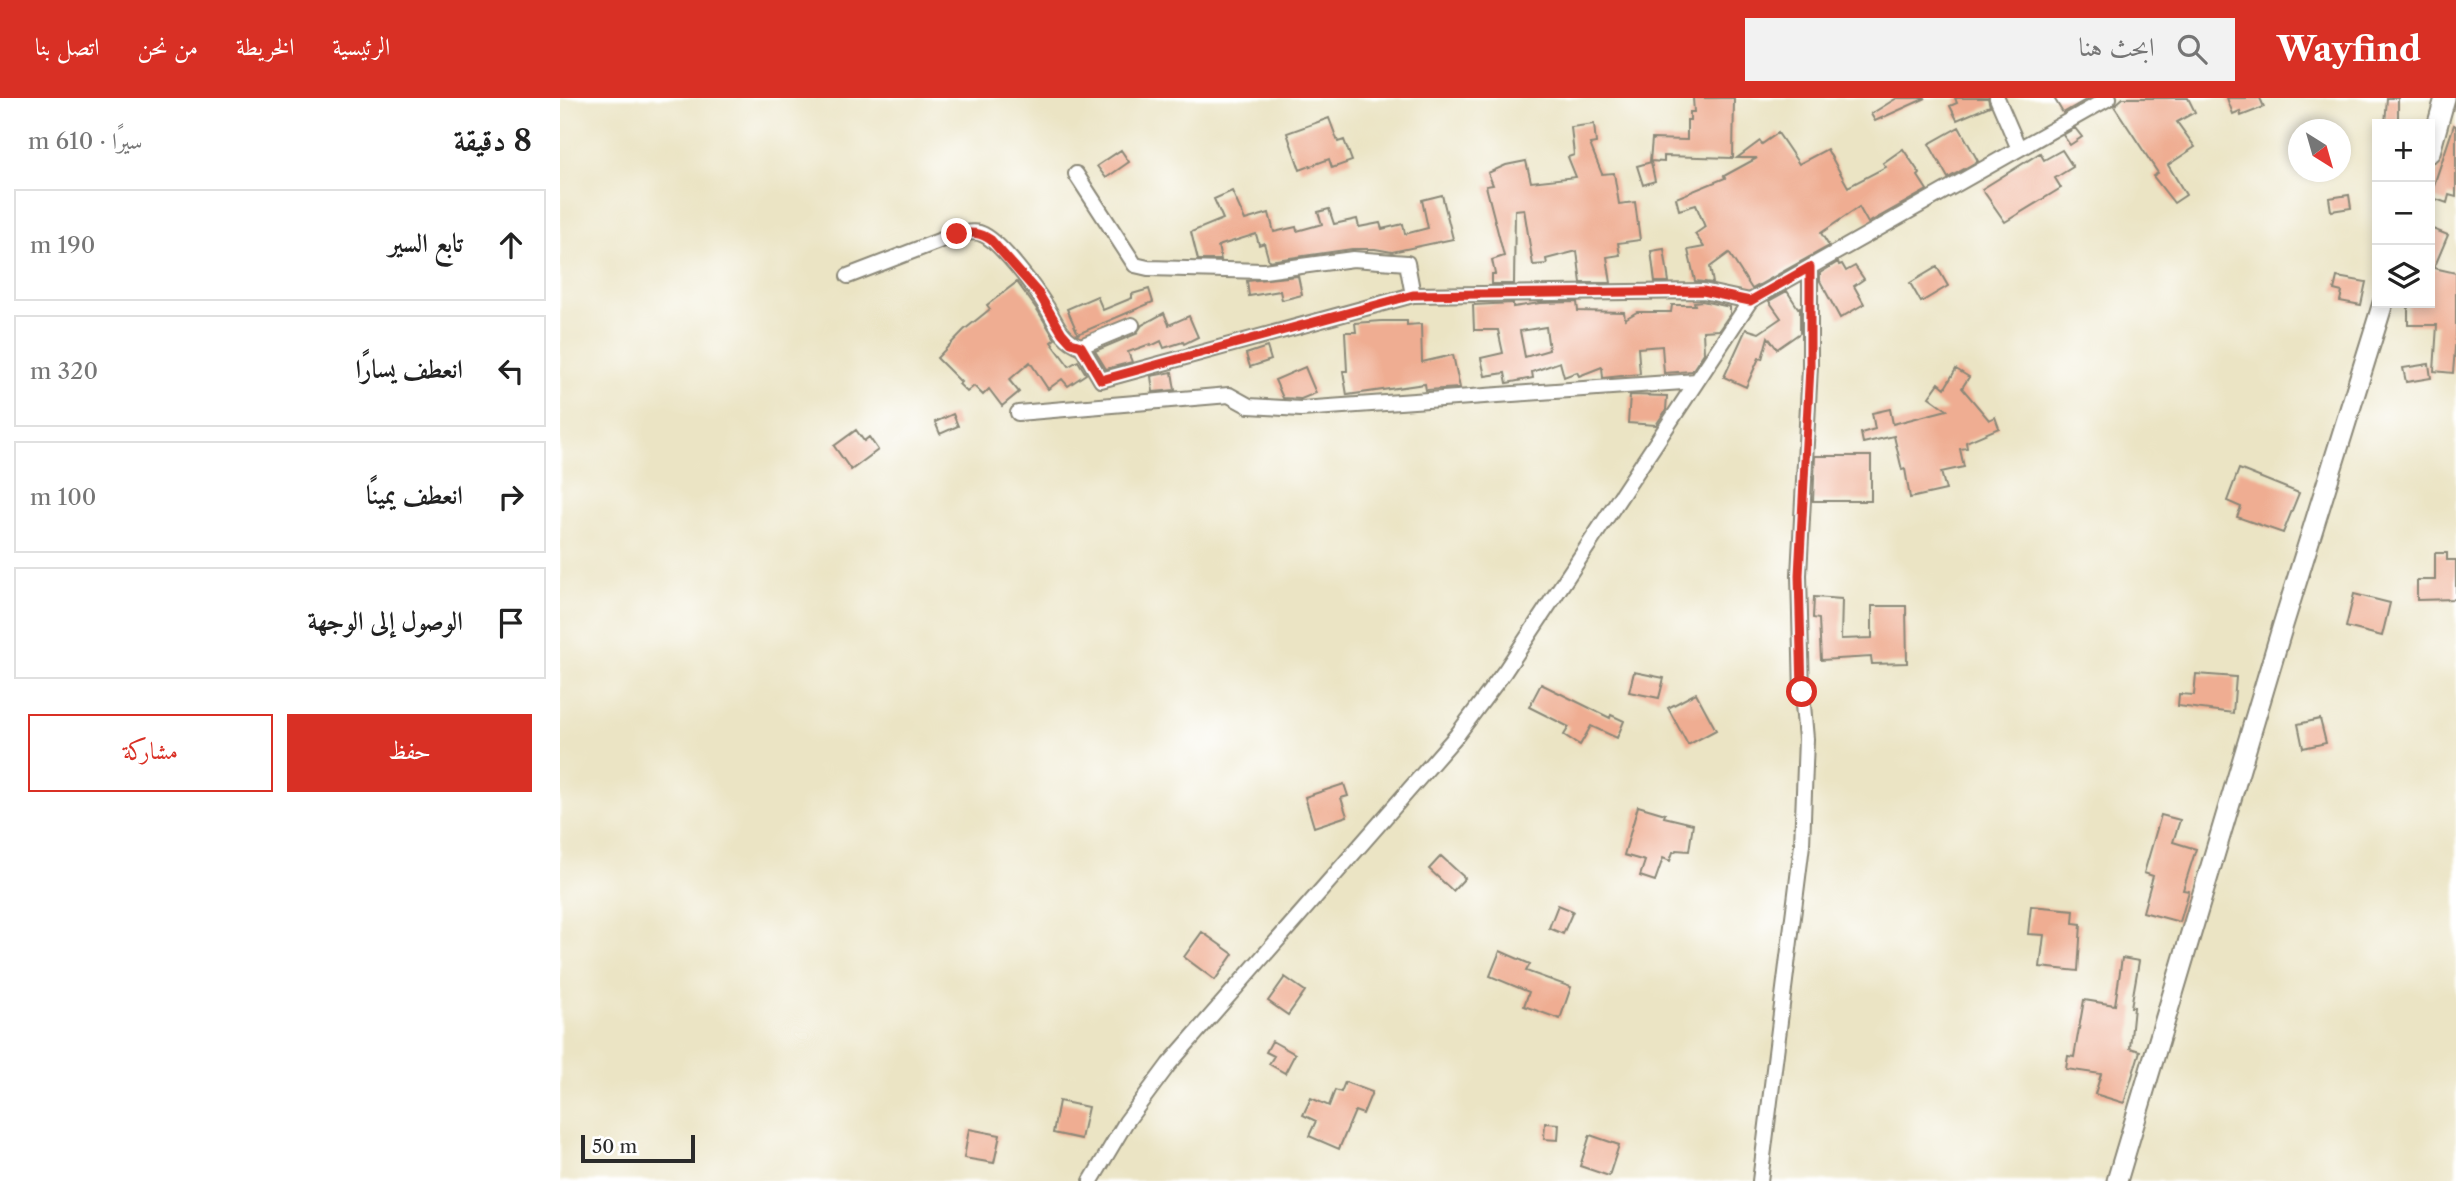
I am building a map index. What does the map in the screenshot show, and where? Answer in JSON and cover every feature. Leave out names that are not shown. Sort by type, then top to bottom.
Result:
[{"type":"street","points":[[1997,98],[2019,149]]},
{"type":"street","points":[[1091,1181],[1126,1122],[1169,1064],[1457,735],[1505,671],[1750,301],[2109,98]]},
{"type":"street","points":[[2435,134],[2445,98]]},
{"type":"street","points":[[1076,174],[1135,265],[1148,268],[1264,271],[1353,259],[1407,263],[1413,295]]},
{"type":"street","points":[[848,276],[957,234],[982,233],[1039,294],[1071,343],[1081,346],[1132,325]]},
{"type":"street","points":[[1760,1181],[1802,845],[1806,739],[1799,575],[1810,367],[1810,267]]},
{"type":"street","points":[[1081,346],[1101,380],[1413,295],[1703,291],[1750,301]]},
{"type":"street","points":[[2117,1181],[2283,625],[2381,308]]},
{"type":"street","points":[[1018,413],[1229,396],[1249,406],[1301,409],[1697,381]]},
{"type":"building","points":[[1693,98],[1734,98],[1733,158],[1664,156],[1664,162],[1650,161],[1652,139],[1687,140],[1687,120],[1690,120],[1690,112],[1694,112]]},
{"type":"building","points":[[1897,98],[1926,98],[1875,121],[1871,114]]},
{"type":"building","points":[[1955,98],[1988,98],[1990,106],[1957,120],[1950,106],[1957,103]]},
{"type":"building","points":[[2054,98],[2089,98],[2063,113]]},
{"type":"building","points":[[2123,98],[2188,98],[2195,112],[2177,122],[2195,147],[2168,165],[2186,195],[2174,203],[2153,176],[2158,173],[2114,106]]},
{"type":"building","points":[[2227,98],[2260,98],[2264,107],[2241,116],[2240,111],[2233,114]]},
{"type":"building","points":[[2387,98],[2398,98],[2398,119],[2385,119]]},
{"type":"building","points":[[1329,118],[1338,142],[1344,140],[1352,161],[1332,168],[1329,159],[1300,170],[1287,133]]},
{"type":"building","points":[[1594,124],[1596,143],[1590,144],[1602,174],[1614,173],[1619,204],[1635,202],[1640,240],[1618,243],[1620,255],[1607,257],[1611,283],[1581,283],[1577,251],[1546,259],[1547,264],[1533,265],[1524,209],[1515,210],[1514,284],[1492,284],[1492,274],[1495,274],[1492,260],[1504,256],[1486,186],[1493,185],[1488,173],[1506,165],[1526,161],[1531,182],[1576,177],[1568,157],[1574,155],[1571,127]]},
{"type":"building","points":[[2454,125],[2456,197],[2449,195],[2447,203],[2435,199],[2435,182]]},
{"type":"building","points":[[1959,127],[1978,161],[1948,178],[1929,144]]},
{"type":"building","points":[[2075,128],[2082,137],[2070,145],[2063,135]]},
{"type":"building","points":[[1778,133],[1799,164],[1827,149],[1848,187],[1886,167],[1883,163],[1903,149],[1927,190],[1868,223],[1859,207],[1821,233],[1829,246],[1752,289],[1729,253],[1710,267],[1713,283],[1695,281],[1688,250],[1704,247],[1695,234],[1705,227],[1696,205],[1679,210],[1676,198],[1725,178],[1724,176],[1757,158],[1737,158],[1760,141],[1762,144]]},
{"type":"building","points":[[1121,150],[1129,162],[1106,178],[1097,166]]},
{"type":"building","points":[[2062,150],[2073,167],[2055,178],[2061,188],[2005,222],[1982,189],[2040,153],[2044,160]]},
{"type":"building","points":[[1651,162],[1655,181],[1643,185],[1637,166]]},
{"type":"building","points":[[1232,191],[1245,220],[1269,213],[1274,232],[1296,227],[1297,231],[1322,224],[1318,212],[1329,209],[1334,224],[1357,219],[1359,227],[1380,223],[1382,229],[1403,224],[1405,234],[1428,228],[1422,200],[1442,195],[1453,239],[1392,252],[1352,249],[1269,261],[1264,243],[1259,245],[1256,234],[1218,246],[1221,260],[1198,260],[1191,232],[1223,219],[1214,199]]},
{"type":"building","points":[[2349,195],[2351,208],[2331,211],[2329,198]]},
{"type":"building","points":[[2435,230],[2448,235],[2435,266]]},
{"type":"building","points":[[1664,249],[1669,282],[1655,282],[1651,251]]},
{"type":"building","points":[[1838,262],[1846,271],[1855,266],[1864,279],[1854,286],[1864,304],[1840,318],[1820,281],[1820,273]]},
{"type":"building","points":[[1937,267],[1948,286],[1921,302],[1910,283]]},
{"type":"building","points":[[2435,268],[2456,273],[2453,373],[2434,371],[2437,325],[2408,325],[2408,308],[2435,308]]},
{"type":"building","points":[[1298,276],[1302,295],[1282,300],[1280,291],[1249,296],[1247,281]]},
{"type":"building","points":[[2337,277],[2366,282],[2361,305],[2340,301],[2342,292],[2334,290]]},
{"type":"building","points":[[1017,282],[1055,339],[1051,342],[1069,366],[1078,361],[1086,374],[1068,386],[1062,379],[1048,389],[1030,362],[1009,380],[1019,392],[1002,406],[989,389],[983,395],[974,386],[967,392],[959,384],[961,382],[937,358],[964,330],[990,309],[987,305]]},
{"type":"building","points":[[1149,289],[1153,302],[1078,334],[1067,309],[1097,296],[1103,310],[1132,298],[1132,294]]},
{"type":"building","points":[[1787,291],[1798,308],[1800,307],[1800,333],[1777,349],[1768,337],[1762,359],[1759,358],[1746,387],[1724,377],[1746,329],[1759,333],[1781,318],[1769,301]]},
{"type":"building","points":[[1577,302],[1578,311],[1624,312],[1625,319],[1637,312],[1671,312],[1672,305],[1695,305],[1694,302],[1730,307],[1730,314],[1719,330],[1703,331],[1704,353],[1692,371],[1664,373],[1662,346],[1638,348],[1640,374],[1603,378],[1602,367],[1579,376],[1577,372],[1564,377],[1560,362],[1532,372],[1533,378],[1507,383],[1505,373],[1485,376],[1481,358],[1503,353],[1498,330],[1474,330],[1473,305],[1513,303],[1513,307]],"holes":[[[1546,327],[1549,350],[1525,357],[1520,331]]]},
{"type":"building","points":[[1164,313],[1169,325],[1189,316],[1198,337],[1184,344],[1183,342],[1164,348],[1161,341],[1151,346],[1150,344],[1128,352],[1132,362],[1106,369],[1095,351],[1136,334],[1142,325]]},
{"type":"building","points":[[1382,321],[1421,324],[1422,362],[1453,355],[1460,388],[1426,390],[1425,384],[1347,395],[1343,371],[1347,371],[1345,332],[1356,332],[1355,323]]},
{"type":"building","points":[[1267,347],[1271,360],[1250,367],[1246,354]]},
{"type":"building","points":[[2429,364],[2431,378],[2406,382],[2403,368]]},
{"type":"building","points":[[1305,367],[1316,393],[1301,399],[1283,398],[1275,380]]},
{"type":"building","points":[[1956,369],[1969,377],[1962,388],[1989,420],[1995,417],[1999,428],[1966,442],[1967,448],[1960,449],[1964,467],[1941,472],[1946,490],[1910,498],[1905,469],[1902,470],[1894,436],[1863,443],[1861,433],[1875,429],[1872,413],[1890,409],[1893,424],[1947,410],[1929,397],[1939,383],[1945,388]]},
{"type":"building","points":[[1172,372],[1175,390],[1153,392],[1151,376]]},
{"type":"building","points":[[1630,395],[1667,396],[1666,410],[1656,425],[1628,423]]},
{"type":"building","points":[[953,414],[958,426],[940,434],[935,422]]},
{"type":"building","points":[[856,430],[864,441],[869,437],[878,450],[851,470],[834,446]]},
{"type":"building","points":[[1815,456],[1871,456],[1871,501],[1813,501]]},
{"type":"building","points":[[2239,469],[2299,493],[2283,533],[2237,517],[2241,507],[2227,501]]},
{"type":"building","points":[[2435,553],[2447,553],[2447,560],[2456,560],[2456,599],[2417,600],[2417,580],[2435,580]]},
{"type":"building","points":[[2354,594],[2390,603],[2382,636],[2346,627]]},
{"type":"building","points":[[1814,597],[1842,599],[1841,639],[1872,638],[1872,606],[1906,606],[1907,663],[1872,664],[1871,657],[1821,660],[1819,619],[1813,618]]},
{"type":"building","points":[[1634,672],[1664,678],[1659,698],[1629,692]]},
{"type":"building","points":[[2196,674],[2236,677],[2233,713],[2178,706],[2179,694],[2194,695]]},
{"type":"building","points":[[1541,684],[1610,718],[1611,715],[1624,721],[1617,738],[1591,726],[1580,745],[1564,735],[1569,727],[1529,707]]},
{"type":"building","points":[[1696,693],[1716,730],[1688,745],[1668,708]]},
{"type":"building","points":[[2320,719],[2326,743],[2303,748],[2298,724]]},
{"type":"building","points":[[1344,784],[1348,796],[1341,798],[1347,816],[1314,827],[1305,797]]},
{"type":"building","points":[[1638,806],[1665,814],[1664,817],[1693,824],[1689,851],[1676,850],[1670,861],[1663,858],[1655,881],[1640,876],[1645,861],[1624,855]]},
{"type":"building","points":[[2161,815],[2180,820],[2173,842],[2196,849],[2183,890],[2189,891],[2180,922],[2143,912],[2153,876],[2144,873]]},
{"type":"building","points":[[1441,856],[1465,878],[1453,891],[1429,869]]},
{"type":"building","points":[[1558,905],[1573,911],[1563,934],[1549,928]]},
{"type":"building","points":[[2031,906],[2074,910],[2073,923],[2081,924],[2078,971],[2040,967],[2044,935],[2028,934]]},
{"type":"building","points":[[1202,932],[1233,954],[1215,980],[1184,957]]},
{"type":"building","points":[[1500,951],[1530,964],[1526,971],[1571,987],[1560,1019],[1524,1006],[1529,992],[1490,976]]},
{"type":"building","points":[[2122,958],[2139,961],[2131,1007],[2134,1007],[2130,1048],[2140,1051],[2124,1103],[2095,1094],[2101,1074],[2066,1069],[2068,1056],[2074,1057],[2084,1000],[2115,1005]]},
{"type":"building","points":[[1285,977],[1305,991],[1288,1015],[1268,1001]]},
{"type":"building","points":[[1272,1041],[1295,1054],[1285,1073],[1269,1064],[1274,1056],[1266,1052]]},
{"type":"building","points":[[1345,1082],[1372,1092],[1363,1114],[1355,1111],[1339,1149],[1309,1136],[1316,1121],[1303,1115],[1311,1098],[1329,1106],[1335,1090],[1341,1092]]},
{"type":"building","points":[[1059,1101],[1088,1107],[1081,1139],[1053,1133]]},
{"type":"building","points":[[1545,1123],[1559,1124],[1558,1140],[1544,1139]]},
{"type":"building","points":[[969,1129],[1000,1135],[994,1163],[964,1158]]},
{"type":"building","points":[[1590,1135],[1619,1145],[1609,1176],[1580,1166]]},
{"type":"route","points":[[957,234],[982,233],[991,240],[1039,294],[1062,333],[1071,343],[1081,346],[1101,380],[1413,295],[1703,291],[1750,301],[1810,267],[1810,367],[1799,575],[1802,692]]}]
